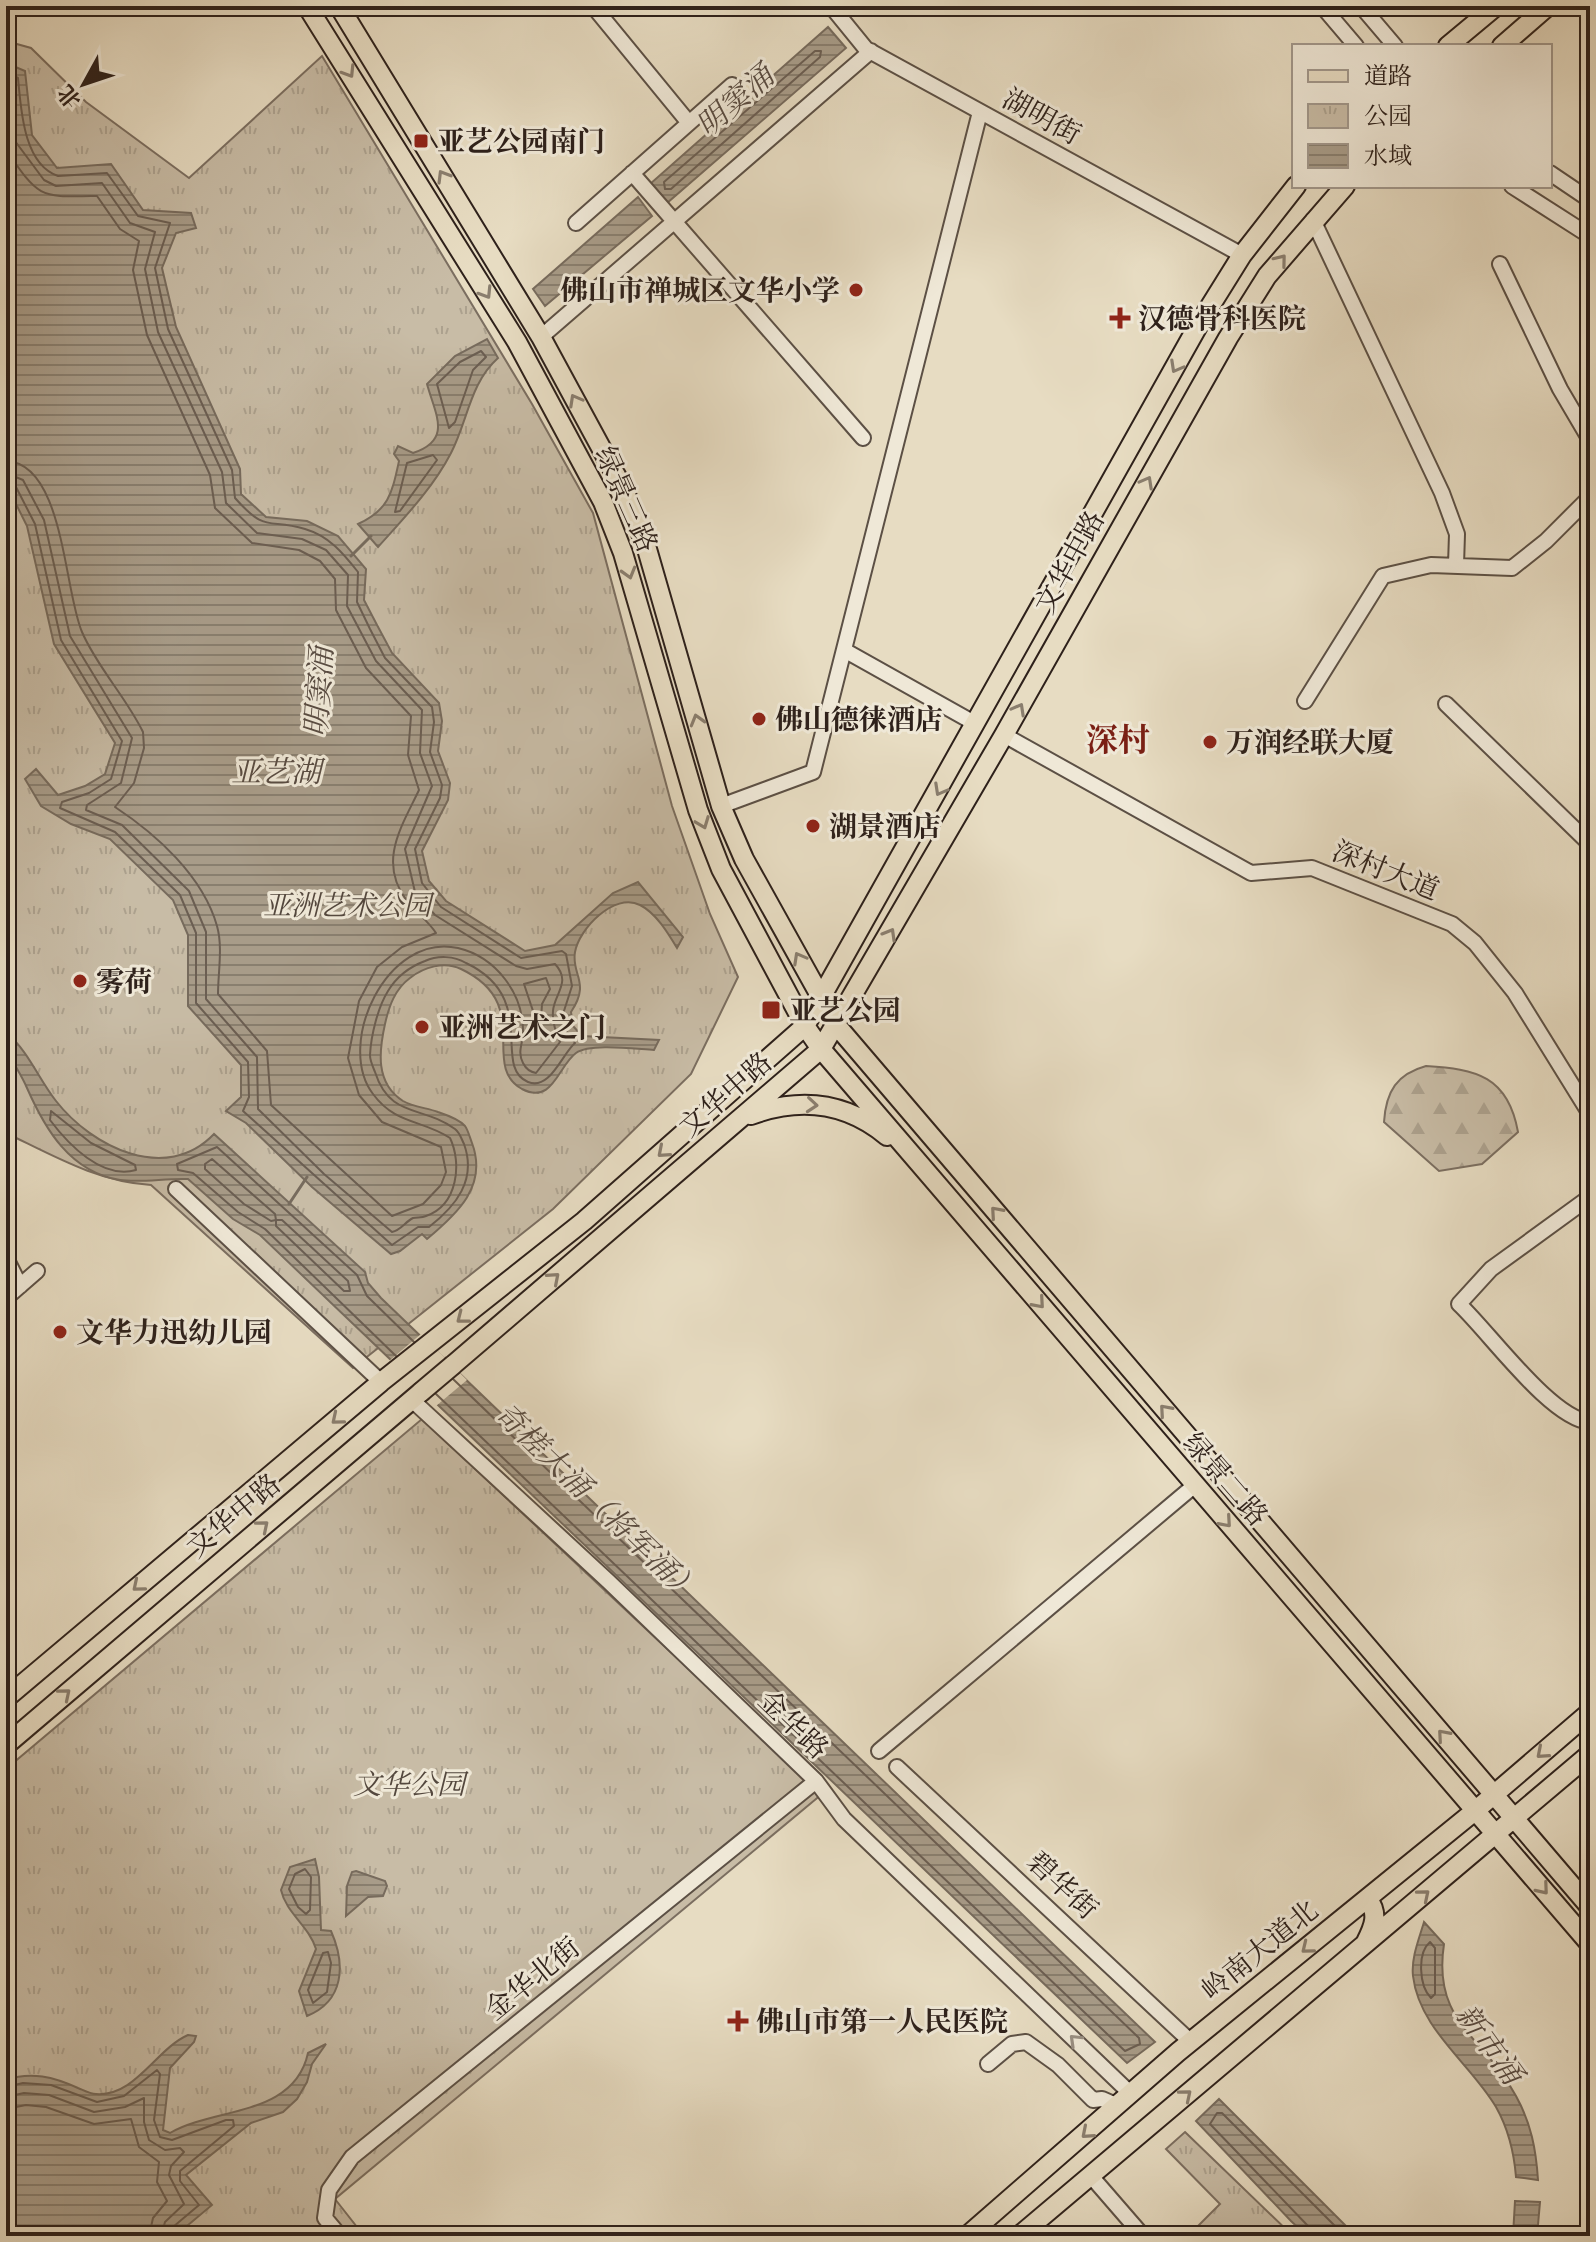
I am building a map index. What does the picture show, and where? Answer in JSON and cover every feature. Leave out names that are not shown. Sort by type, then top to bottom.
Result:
[{"type":"main road","name":"绿景三路","points":[[307,6],[517,342],[603,502],[623,553],[698,810],[721,869],[805,1026],[821,1049]]},
{"type":"main road","name":"绿景三路","points":[[339,6],[541,337],[625,492],[647,549],[721,806],[744,859],[837,1026]]},
{"type":"main road","points":[[1450,44],[1496,6]]},
{"type":"main road","points":[[1504,44],[1548,6]]},
{"type":"main road","name":"文华中路","points":[[6,1698],[381,1382],[584,1221],[805,1026],[822,1001],[1242,255],[1294,188]]},
{"type":"main road","name":"文华中路","points":[[6,1745],[821,1049],[1004,735],[1228,338],[1267,276],[1343,188]]},
{"type":"main road","name":"绿景二路","points":[[837,1026],[1514,1819]]},
{"type":"main road","name":"绿景二路","points":[[821,1049],[1590,1944]]},
{"type":"main road","points":[[737,1121],[773,1107],[807,1102],[843,1109],[878,1128],[915,1159]]},
{"type":"main road","name":"岭南大道北","points":[[967,2236],[1191,2042],[1476,1810],[1590,1712]]},
{"type":"main road","points":[[1019,2236],[1590,1754]]},
{"type":"main road","points":[[1514,1819],[1590,1907]]},
{"type":"main road","points":[[1364,1945],[1375,1917],[1368,1899]]},
{"type":"street","points":[[593,6],[689,123]]},
{"type":"street","name":"湖明街","points":[[831,6],[871,51],[1242,255]]},
{"type":"street","points":[[1322,6],[1354,44]]},
{"type":"street","points":[[1361,6],[1393,44]]},
{"type":"street","points":[[541,337],[871,51]]},
{"type":"street","points":[[576,223],[732,85]]},
{"type":"street","points":[[721,806],[813,772],[980,112]]},
{"type":"street","points":[[632,173],[863,438]]},
{"type":"street","points":[[1552,174],[1590,200]]},
{"type":"street","points":[[1515,188],[1590,236]]},
{"type":"street","points":[[1313,220],[1442,493],[1457,534],[1456,565]]},
{"type":"street","points":[[1500,264],[1560,389],[1590,440]]},
{"type":"street","points":[[1305,701],[1383,576],[1431,565],[1512,568],[1590,497]]},
{"type":"street","points":[[844,650],[976,724]]},
{"type":"street","points":[[1446,704],[1590,844]]},
{"type":"street","name":"深村大道","points":[[1004,735],[1251,873],[1312,868],[1452,924],[1475,943],[1515,993],[1590,1114]]},
{"type":"street","points":[[176,1189],[381,1382]]},
{"type":"street","points":[[1590,1197],[1491,1269],[1459,1304],[1488,1332],[1544,1398],[1590,1422]]},
{"type":"street","points":[[6,1258],[20,1286]]},
{"type":"street","points":[[6,1298],[37,1271]]},
{"type":"street","name":"金华路","points":[[416,1396],[816,1781],[844,1819],[958,1928],[1125,2100]]},
{"type":"street","points":[[879,1751],[1195,1485]]},
{"type":"street","name":"碧华街","points":[[897,1767],[1191,2042]]},
{"type":"street","name":"金华北街","points":[[340,2236],[325,2218],[329,2190],[352,2157],[816,1781]]},
{"type":"street","points":[[988,2064],[1012,2044],[1026,2042],[1058,2065],[1093,2100],[1125,2100]]},
{"type":"street","points":[[1091,2176],[1143,2236]]},
{"type":"green space","name":"亚洲艺术公园","points":[[6,41],[31,48],[86,102],[189,178],[322,56],[532,404],[593,513],[672,806],[710,914],[738,977],[691,1074],[553,1209],[353,1368],[151,1185],[94,1173],[6,1133]]},
{"type":"green space","points":[[1426,1066],[1460,1070],[1487,1079],[1506,1098],[1518,1132],[1482,1164],[1439,1171],[1384,1122],[1387,1101],[1395,1085],[1407,1074]]},
{"type":"green space","name":"文华公园","points":[[422,1419],[822,1794],[335,2199],[364,2236],[6,2236],[6,1769]]},
{"type":"green space","points":[[1185,2132],[1293,2236],[1206,2236],[1197,2227],[1220,2204],[1166,2149]]},
{"type":"water","points":[[828,27],[846,48],[667,203],[650,184]]},
{"type":"water","name":"亚艺湖","points":[[6,63],[25,71],[32,135],[57,168],[111,164],[143,210],[191,213],[196,228],[176,233],[162,268],[176,327],[240,469],[241,494],[266,517],[307,521],[338,536],[366,569],[364,600],[392,653],[439,703],[442,721],[438,751],[450,783],[448,800],[422,851],[429,881],[446,901],[525,951],[555,945],[613,893],[638,882],[683,937],[677,948],[651,913],[630,902],[609,908],[590,924],[575,952],[580,993],[571,1012],[573,1026],[582,1036],[659,1040],[654,1050],[613,1047],[591,1048],[576,1053],[554,1082],[541,1092],[522,1089],[510,1078],[505,1065],[501,1016],[496,999],[483,983],[461,969],[441,965],[416,974],[400,987],[385,1024],[381,1045],[383,1076],[394,1094],[403,1101],[449,1116],[465,1126],[476,1158],[476,1173],[467,1198],[449,1220],[427,1239],[422,1234],[391,1254],[312,1187],[246,1123],[226,1111],[241,1097],[241,1065],[188,1006],[188,935],[173,900],[110,839],[71,824],[41,806],[25,779],[36,769],[58,795],[85,786],[105,774],[115,743],[54,644],[27,526],[6,484]]},
{"type":"water","points":[[638,197],[652,216],[545,306],[533,289]]},
{"type":"water","points":[[487,339],[498,358],[475,390],[451,453],[427,490],[378,547],[358,524],[376,513],[388,499],[399,461],[394,454],[398,446],[413,453],[425,448],[437,433],[437,416],[427,384],[455,356]]},
{"type":"water","points":[[6,702],[16,730],[7,758]]},
{"type":"water","points":[[6,1032],[71,1118],[109,1145],[130,1154],[152,1158],[174,1156],[195,1149],[214,1134],[365,1272],[368,1283],[381,1298],[1155,2042],[1127,2063],[260,1235],[233,1219],[188,1179],[120,1180],[87,1168],[73,1158],[42,1119],[10,1055]]},
{"type":"water","points":[[315,1859],[319,1877],[321,1930],[331,1931],[340,1969],[335,1991],[328,2001],[307,2016],[299,1991],[316,1949],[281,1890],[290,1867]]},
{"type":"water","points":[[352,1872],[385,1881],[387,1886],[383,1896],[368,1897],[346,1916],[347,1886]]},
{"type":"water","points":[[1424,1922],[1444,1944],[1442,1971],[1453,2011],[1503,2075],[1521,2106],[1532,2136],[1538,2180],[1516,2177],[1510,2141],[1496,2107],[1435,2029],[1417,1995],[1413,1969]]},
{"type":"water","points":[[188,2035],[196,2036],[194,2042],[170,2068],[163,2130],[170,2133],[270,2100],[287,2089],[300,2074],[308,2053],[326,2044],[312,2064],[307,2082],[297,2099],[283,2112],[251,2123],[186,2175],[212,2205],[175,2236],[6,2236],[6,2080],[42,2076],[91,2093],[110,2093],[134,2080]]},
{"type":"water","points":[[1219,2099],[1356,2236],[1307,2236],[1291,2221],[1196,2121]]},
{"type":"water","points":[[1515,2201],[1540,2202],[1537,2236],[1513,2236]]},
{"type":"pier","points":[[421,1334],[467,1380],[436,1406],[389,1361]]},
{"type":"waterway","name":"明窦涌","points":[[351,556],[371,536]]},
{"type":"waterway","name":"明窦涌","points":[[289,1204],[307,1177]]},
{"type":"place","name":"亚艺公园南门","points":[[421,141]]},
{"type":"place","name":"佛山市禅城区文华小学","points":[[856,290]]},
{"type":"place","name":"汉德骨科医院","points":[[1120,318]]},
{"type":"place","name":"佛山德徕酒店","points":[[759,719]]},
{"type":"place","name":"万润经联大厦","points":[[1210,742]]},
{"type":"place","name":"湖景酒店","points":[[813,826]]},
{"type":"place","name":"雾荷","points":[[80,981]]},
{"type":"place","name":"亚艺公园","points":[[771,1010]]},
{"type":"place","name":"亚洲艺术之门","points":[[422,1027]]},
{"type":"place","name":"文华力迅幼儿园","points":[[60,1332]]},
{"type":"place","name":"佛山市第一人民医院","points":[[738,2021]]},
{"type":"district","name":"深村","points":[[1118,740]]},
{"type":"water label","name":"奇槎大涌（将军涌）","points":[[597,1502]]},
{"type":"water label","name":"新市涌","points":[[1489,2044]]}]
